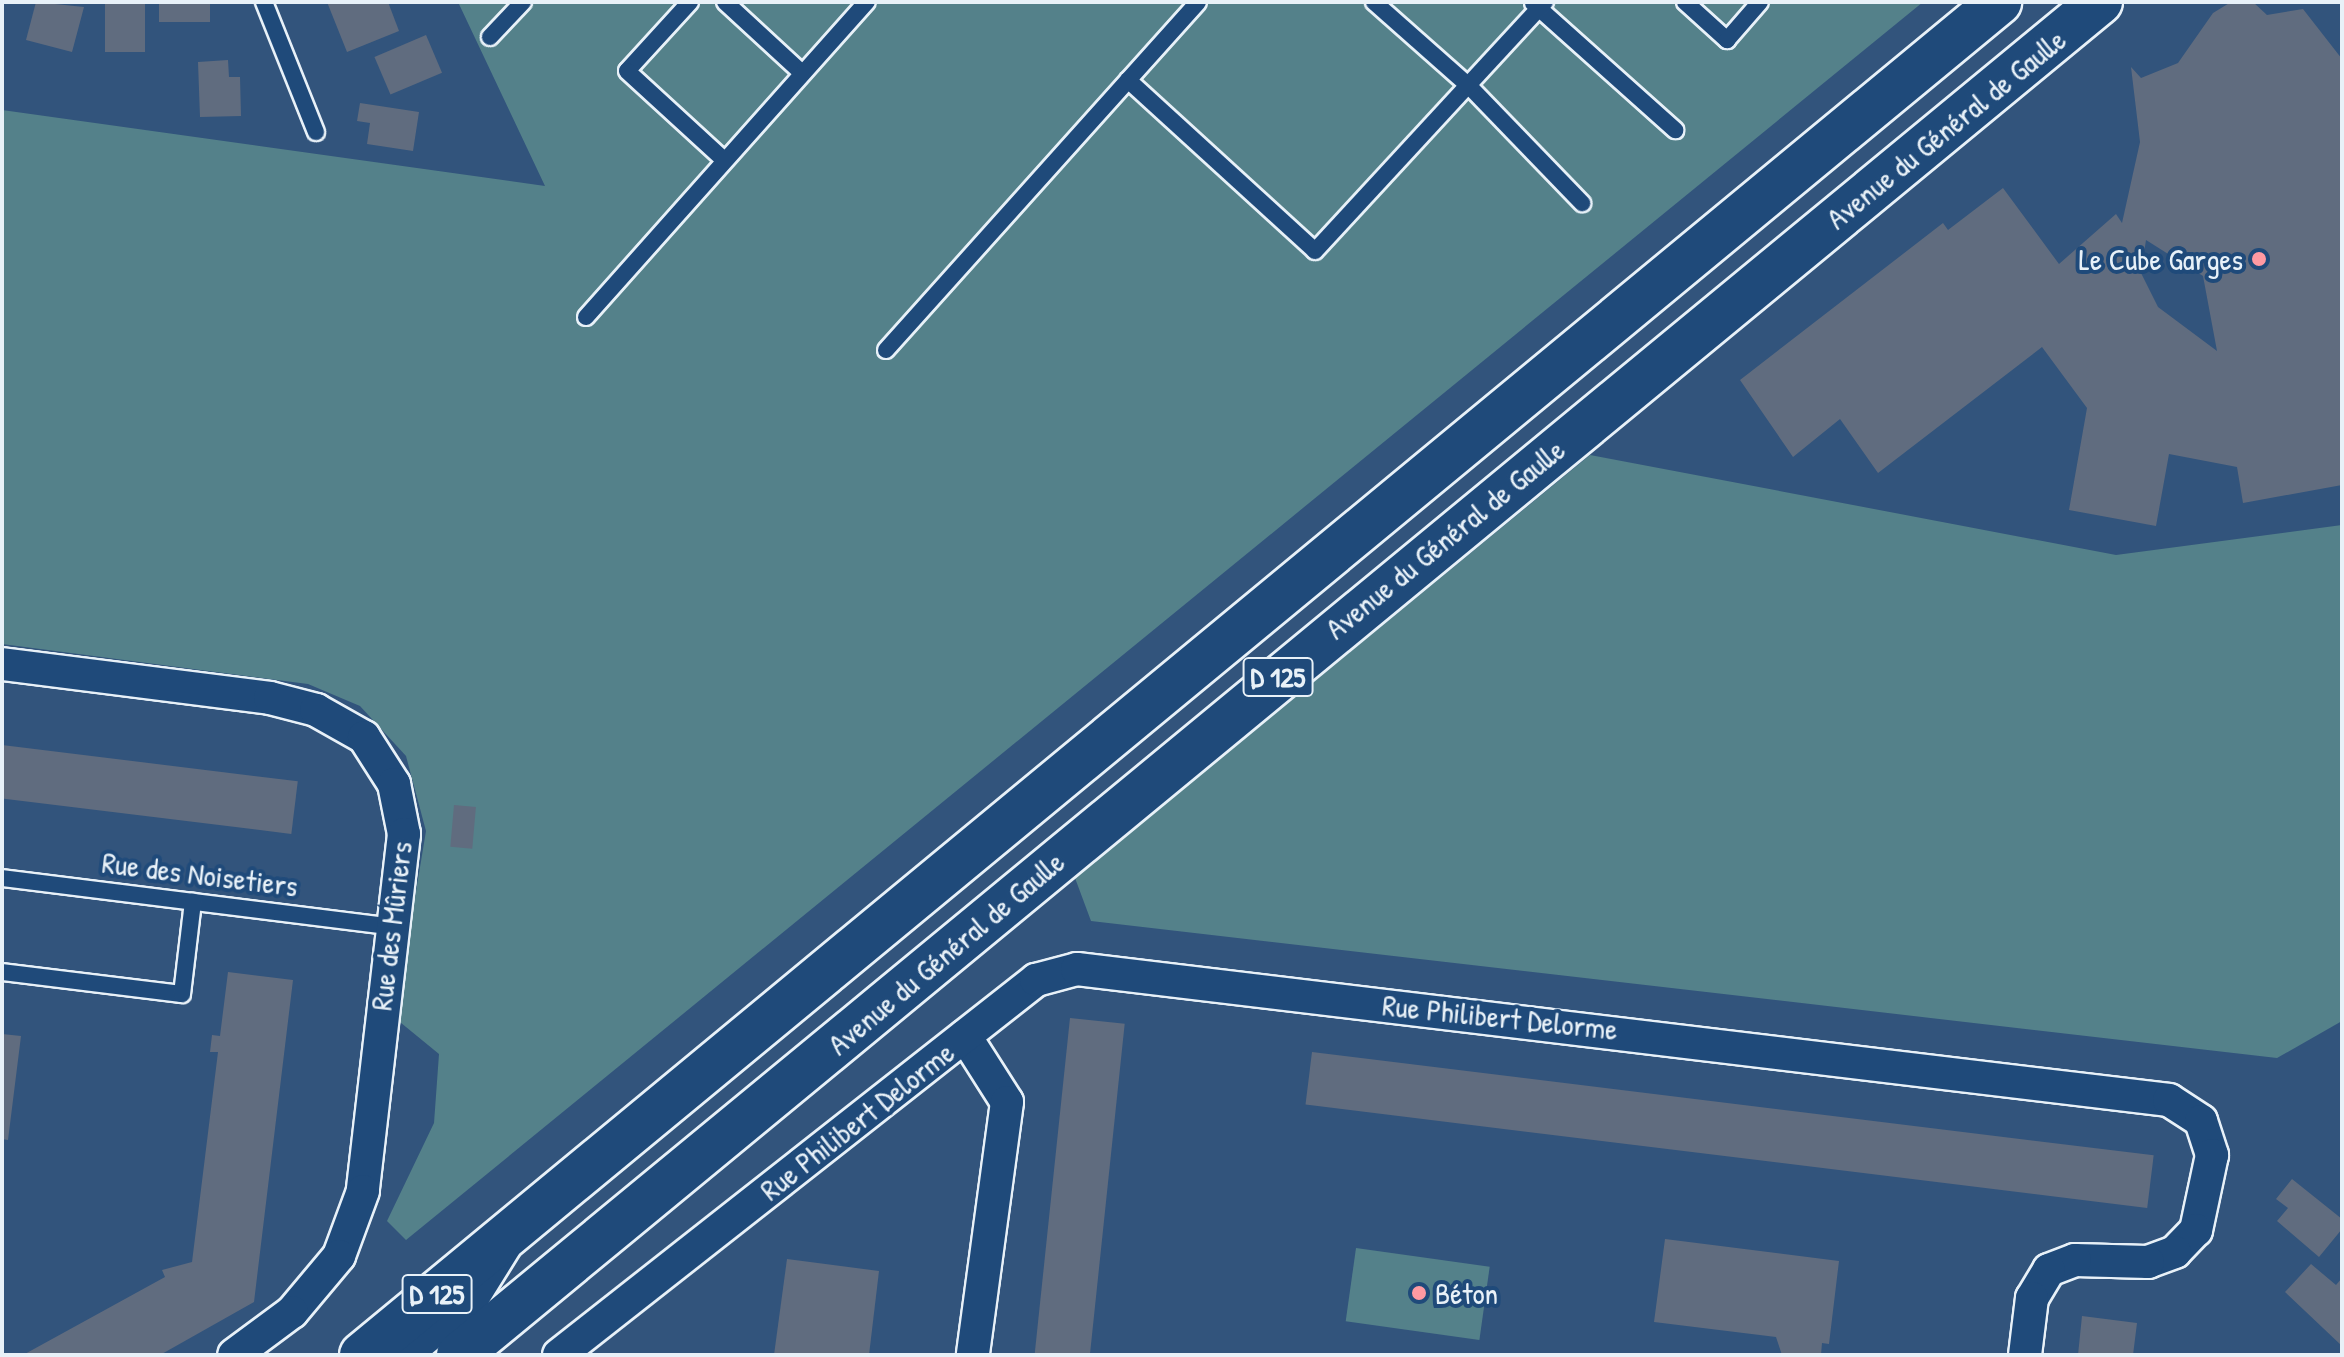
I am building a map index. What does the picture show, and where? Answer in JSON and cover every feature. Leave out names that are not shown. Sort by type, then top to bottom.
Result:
[{"type":"main road","name":"Avenue du Général de Gaulle","points":[[362,1355],[1999,2]]},
{"type":"main road","name":"Avenue du Général de Gaulle","points":[[459,1355],[2100,2]]},
{"type":"street","name":"Rue des Mûriers","points":[[2,664],[270,698],[316,710],[364,737],[394,784],[404,834],[390,926],[363,1191],[339,1256],[292,1312],[234,1355]]},
{"type":"street","name":"Rue Philibert Delorme","points":[[559,1355],[1036,980],[1077,969],[2169,1100],[2201,1121],[2212,1155],[2196,1230],[2175,1252],[2148,1262],[2075,1260],[2049,1270],[2032,1298],[2025,1355]]},
{"type":"street","points":[[965,1036],[1007,1102],[973,1355]]},
{"type":"street","name":"Avenue du Général de Gaulle","points":[[405,1355],[472,1299],[492,1272],[512,1232]]},
{"type":"lane","points":[[264,2],[316,132]]},
{"type":"lane","points":[[490,37],[523,2]]},
{"type":"lane","points":[[690,2],[627,71],[723,159]]},
{"type":"lane","points":[[725,2],[802,73]]},
{"type":"lane","points":[[586,317],[723,159],[867,2]]},
{"type":"lane","points":[[886,350],[1198,2]]},
{"type":"lane","points":[[1374,2],[1469,86],[1582,203]]},
{"type":"lane","points":[[1685,2],[1727,40],[1760,2]]},
{"type":"lane","points":[[1128,80],[1315,251],[1469,86],[1538,4],[1675,130]]},
{"type":"lane","name":"Rue des Noisetiers","points":[[2,878],[390,926]]},
{"type":"lane","points":[[2,972],[182,994],[193,902]]},
{"type":"green space","points":[[458,2],[1923,2],[406,1240],[387,1221],[434,1123],[439,1054],[395,1018],[426,831],[406,756],[360,706],[308,684],[2,644],[2,110],[545,186]]},
{"type":"green space","points":[[1590,455],[2116,555],[2342,525],[2342,1021],[2277,1058],[1091,921],[1075,878]]},
{"type":"green space","name":"Béton","points":[[1356,1248],[1490,1267],[1479,1340],[1346,1321]]},
{"type":"building","points":[[36,2],[84,7],[72,52],[26,40]]},
{"type":"building","points":[[105,2],[145,2],[145,52],[105,52]]},
{"type":"building","points":[[159,2],[210,2],[210,22],[159,22]]},
{"type":"building","points":[[327,2],[388,2],[399,31],[347,52]]},
{"type":"building","name":"Le Cube Garges","points":[[2231,2],[2253,2],[2267,15],[2303,9],[2342,59],[2342,485],[2243,503],[2237,467],[2169,454],[2156,526],[2069,510],[2087,408],[2042,347],[1878,473],[1840,419],[1793,457],[1740,380],[1943,223],[1948,230],[2003,188],[2059,264],[2116,214],[2122,223],[2140,142],[2131,67],[2141,78],[2178,63],[2213,13]],"holes":[[[2146,240],[2203,276],[2217,351],[2158,307],[2141,273]]]},
{"type":"building","points":[[426,35],[442,73],[390,95],[374,57]]},
{"type":"building","points":[[228,60],[229,77],[240,77],[241,116],[200,117],[198,62]]},
{"type":"building","points":[[360,103],[419,112],[413,151],[367,144],[370,123],[357,121]]},
{"type":"building","points":[[2,745],[298,781],[291,834],[2,798]]},
{"type":"building","points":[[454,805],[476,807],[472,849],[450,847]]},
{"type":"building","points":[[228,972],[293,980],[254,1302],[160,1355],[23,1355],[165,1277],[162,1270],[192,1262],[218,1052],[210,1052],[212,1035],[220,1036]]},
{"type":"building","points":[[1070,1018],[1125,1024],[1090,1355],[1035,1355]]},
{"type":"building","points":[[2,1034],[21,1036],[8,1140],[2,1139]]},
{"type":"building","points":[[1312,1052],[2154,1155],[2147,1208],[1306,1105]]},
{"type":"building","points":[[2292,1179],[2342,1219],[2342,1229],[2319,1257],[2277,1221],[2288,1208],[2276,1199]]},
{"type":"building","points":[[1665,1239],[1839,1261],[1829,1344],[1822,1343],[1821,1355],[1782,1355],[1776,1337],[1654,1322]]},
{"type":"building","points":[[787,1259],[879,1271],[869,1355],[774,1355]]},
{"type":"building","points":[[2311,1264],[2336,1285],[2342,1278],[2342,1346],[2285,1292]]},
{"type":"building","points":[[2082,1316],[2137,1323],[2133,1355],[2078,1355]]},
{"type":"place","name":"Le Cube Garges","points":[[2259,259]]},
{"type":"place","name":"Béton","points":[[1419,1293]]}]
